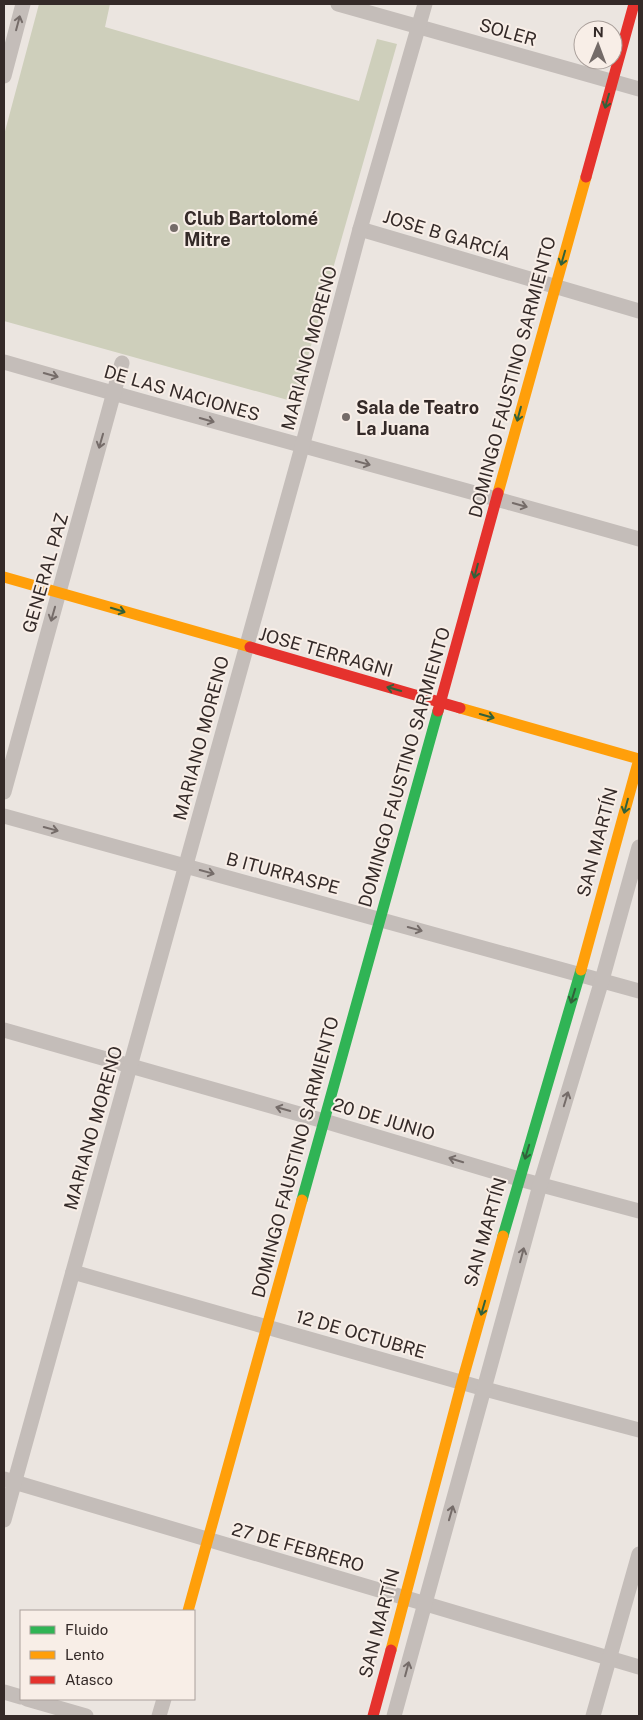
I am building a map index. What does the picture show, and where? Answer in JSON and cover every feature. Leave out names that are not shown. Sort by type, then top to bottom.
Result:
[{"type":"street","points":[[4,76],[24,4]]},
{"type":"street","name":"SOLER","points":[[338,4],[639,88]]},
{"type":"street","name":"MARIANO MORENO","points":[[4,1520],[9,1481],[72,1272],[130,1066],[302,447],[360,229],[424,4]]},
{"type":"street","name":"DOMINGO FAUSTINO SARMIENTO","points":[[188,1610],[634,4]]},
{"type":"street","name":"JOSE B GARCÍA","points":[[360,229],[639,311]]},
{"type":"street","name":"DE LAS NACIONES","points":[[4,362],[302,447],[496,498],[639,539]]},
{"type":"street","name":"GENERAL PAZ","points":[[4,792],[122,363]]},
{"type":"street","name":"JOSE TERRAGNI","points":[[4,577],[246,648],[639,759]]},
{"type":"street","name":"SAN MARTÍN","points":[[373,1716],[406,1598],[462,1382],[519,1179],[580,974],[639,759]]},
{"type":"street","name":"B ITURRASPE","points":[[4,816],[639,991]]},
{"type":"street","points":[[394,1716],[540,1184],[602,980],[639,847]]},
{"type":"street","name":"20 DE JUNIO","points":[[4,1030],[324,1121],[519,1179],[639,1211]]},
{"type":"street","name":"12 DE OCTUBRE","points":[[72,1272],[267,1326],[485,1390],[639,1430]]},
{"type":"street","name":"27 DE FEBRERO","points":[[9,1481],[639,1667]]},
{"type":"street","points":[[593,1716],[639,1554]]},
{"type":"street","points":[[4,1692],[20,1697]]},
{"type":"street","points":[[30,1700],[86,1716]]},
{"type":"street","points":[[159,1716],[164,1700]]},
{"type":"green space","name":"Club Bartolomé Mitre","points":[[39,4],[110,4],[105,27],[359,101],[377,39],[397,44],[295,402],[4,321],[4,135]]},
{"type":"traffic: fast","points":[[302,1200],[438,711]]},
{"type":"traffic: fast","points":[[503,1236],[581,970]]},
{"type":"traffic: slow","points":[[498,493],[586,177]]},
{"type":"traffic: slow","points":[[4,577],[250,647]]},
{"type":"traffic: slow","points":[[460,708],[639,759],[581,970]]},
{"type":"traffic: slow","points":[[188,1610],[302,1200]]},
{"type":"traffic: slow","points":[[391,1650],[503,1236]]},
{"type":"traffic: jam","points":[[586,177],[634,4]]},
{"type":"traffic: jam","points":[[438,711],[498,493]]},
{"type":"traffic: jam","points":[[250,647],[460,708]]},
{"type":"traffic: jam","points":[[373,1716],[391,1650]]},
{"type":"place","name":"Club Bartolomé Mitre","points":[[174,228]]},
{"type":"place","name":"Sala de Teatro La Juana","points":[[346,417]]}]
